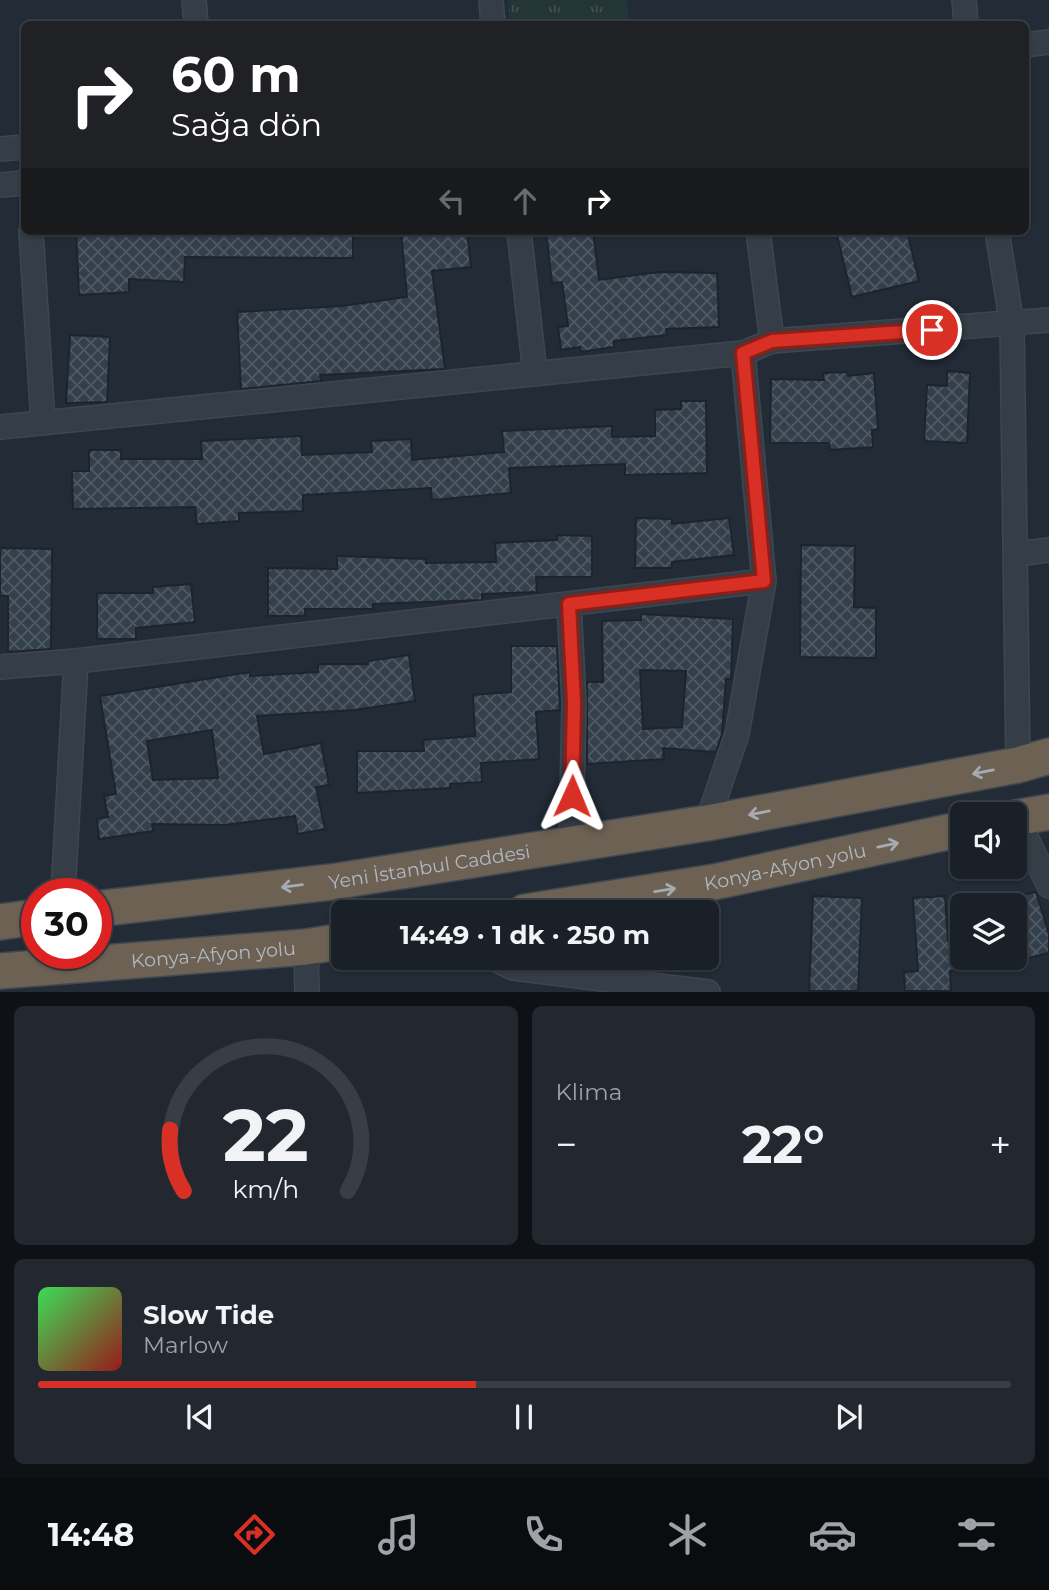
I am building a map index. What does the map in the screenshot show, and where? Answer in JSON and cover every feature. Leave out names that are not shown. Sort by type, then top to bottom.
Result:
[{"type":"highway","name":"Yeni İstanbul Caddesi","points":[[112,907],[331,882],[707,823],[1033,761]]},
{"type":"highway","name":"Konya-Afyon yolu","points":[[601,900],[714,882],[950,832]]},
{"type":"highway","points":[[0,922],[21,919]]},
{"type":"highway","name":"Konya-Afyon yolu","points":[[0,971],[331,943]]},
{"type":"street","points":[[194,0],[196,21]]},
{"type":"street","points":[[491,0],[493,21]]},
{"type":"street","points":[[964,0],[966,21]]},
{"type":"street","points":[[1029,45],[1049,42]]},
{"type":"street","points":[[0,185],[21,183]]},
{"type":"street","points":[[30,235],[43,423]]},
{"type":"street","points":[[519,235],[535,373]]},
{"type":"street","points":[[759,235],[772,341]]},
{"type":"street","points":[[998,235],[1012,325],[1017,554],[1033,761]]},
{"type":"street","points":[[0,426],[743,353],[772,341],[1012,325],[1049,320]]},
{"type":"street","points":[[707,823],[737,734],[764,581],[743,353]]},
{"type":"street","points":[[1017,554],[1049,550]]},
{"type":"street","points":[[0,667],[76,661],[764,581]]},
{"type":"street","points":[[569,604],[574,703],[571,843]]},
{"type":"street","points":[[64,878],[76,661]]},
{"type":"street","points":[[1027,816],[1049,886]]},
{"type":"street","points":[[306,947],[307,992]]},
{"type":"street","points":[[529,970],[708,992]]},
{"type":"green space","points":[[508,0],[627,0],[629,21],[510,21]]},
{"type":"building","points":[[76,235],[353,235],[353,258],[185,257],[184,282],[129,279],[129,292],[79,295]]},
{"type":"building","points":[[401,235],[467,235],[471,267],[432,271],[445,369],[320,375],[321,381],[241,389],[237,312],[342,306],[407,297]]},
{"type":"building","points":[[546,235],[593,235],[599,280],[659,272],[717,273],[719,327],[666,329],[667,335],[614,341],[614,347],[581,352],[580,347],[561,350],[558,327],[568,326],[562,282],[552,283]]},
{"type":"building","points":[[837,235],[908,235],[919,281],[852,297]]},
{"type":"building","points":[[70,335],[110,337],[107,402],[66,403]]},
{"type":"building","points":[[947,371],[970,373],[967,443],[924,441],[927,385],[947,386]]},
{"type":"building","points":[[847,372],[848,376],[874,373],[878,429],[872,430],[873,447],[830,450],[829,443],[770,443],[771,379],[824,380],[823,373]]},
{"type":"building","points":[[681,401],[706,401],[707,473],[625,475],[625,464],[509,468],[511,493],[432,500],[431,488],[303,495],[303,511],[239,513],[239,521],[197,524],[195,507],[73,509],[72,471],[89,471],[89,450],[121,450],[121,459],[202,459],[201,441],[301,436],[302,455],[372,452],[371,441],[411,439],[412,460],[504,452],[502,431],[612,426],[612,437],[655,436],[655,410],[681,409]]},
{"type":"building","points":[[636,518],[672,519],[672,524],[729,518],[734,555],[672,562],[672,568],[635,568]]},
{"type":"building","points":[[557,535],[592,536],[592,577],[536,577],[537,592],[482,594],[482,600],[373,604],[373,609],[305,609],[305,616],[268,616],[268,568],[337,569],[337,556],[426,559],[426,563],[496,562],[495,543],[557,540]]},
{"type":"building","points":[[801,545],[855,546],[854,607],[876,608],[876,658],[800,657]]},
{"type":"building","points":[[0,548],[52,549],[51,649],[8,652],[8,596],[0,596]]},
{"type":"building","points":[[191,584],[195,622],[136,628],[136,639],[97,639],[97,593],[153,593],[153,587]]},
{"type":"building","points":[[641,614],[733,619],[731,679],[726,679],[722,734],[716,752],[663,748],[664,759],[587,764],[587,682],[603,682],[602,621],[641,620]],"holes":[[[640,670],[686,671],[682,727],[643,729]]]},
{"type":"building","points":[[511,646],[557,646],[560,710],[536,712],[539,759],[481,763],[482,782],[450,784],[450,788],[357,793],[357,751],[424,751],[423,740],[475,736],[473,695],[511,692]]},
{"type":"building","points":[[409,655],[415,701],[354,710],[257,716],[264,754],[321,743],[329,785],[316,787],[325,829],[298,834],[295,816],[224,825],[152,824],[153,831],[99,839],[97,819],[108,817],[104,796],[116,794],[100,696],[250,672],[250,676],[318,672],[318,664],[368,664],[368,661]],"holes":[[[212,730],[218,778],[153,780],[147,741]]]},
{"type":"building","points":[[1036,892],[1049,934],[1049,953],[1027,958],[1027,894]]},
{"type":"building","points":[[813,896],[862,898],[858,991],[809,991]]},
{"type":"building","points":[[945,896],[950,970],[956,970],[950,971],[951,991],[905,991],[904,972],[918,971],[913,898]]},
{"type":"route","points":[[572,796],[574,703],[569,604],[764,581],[743,353],[772,341],[932,330]]}]
